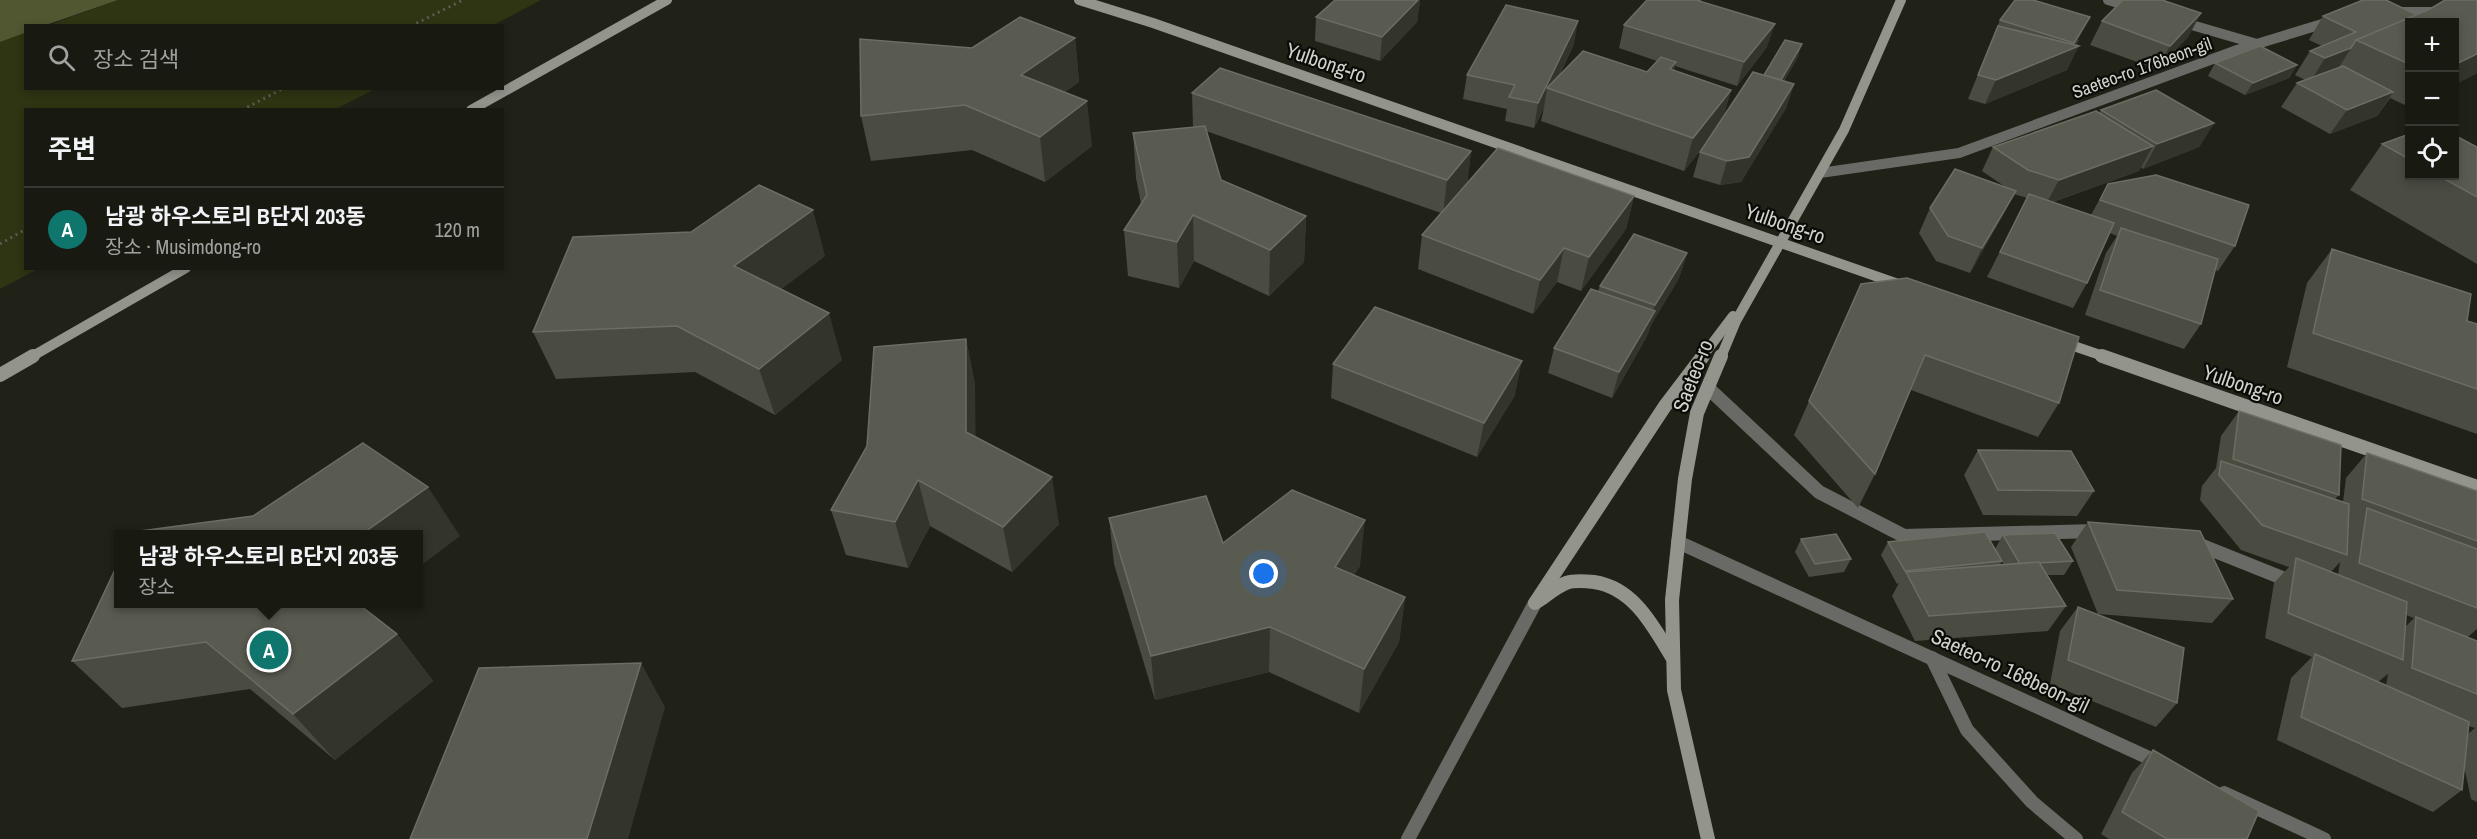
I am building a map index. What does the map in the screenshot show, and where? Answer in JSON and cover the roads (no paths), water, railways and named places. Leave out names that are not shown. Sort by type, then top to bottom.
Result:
[{"type":"street","points":[[475,108],[666,0]]},
{"type":"street","name":"Yulbong-ro","points":[[1079,0],[1154,23],[1914,290]]},
{"type":"street","name":"Saeteo-ro","points":[[1708,839],[1674,690],[1673,659],[1672,600],[1685,479],[1695,424],[1736,321],[1844,130],[1901,0]]},
{"type":"street","points":[[2108,0],[2142,10]]},
{"type":"street","points":[[2384,13],[2426,10],[2457,14]]},
{"type":"street","points":[[2165,17],[2257,44]]},
{"type":"street","name":"Saeteo-ro 176beon-gil","points":[[1820,173],[1959,153],[2257,44],[2342,18]]},
{"type":"street","points":[[0,375],[183,270]]},
{"type":"street","points":[[1408,839],[1535,603],[1665,406],[1756,286]]},
{"type":"street","name":"Yulbong-ro","points":[[2049,337],[2477,487]]},
{"type":"street","points":[[1708,388],[1819,492],[1904,536],[2115,530]]},
{"type":"street","points":[[2181,537],[2313,590]]},
{"type":"street","name":"Saeteo-ro 168beon-gil","points":[[1678,542],[2169,768]]},
{"type":"street","points":[[1535,603],[1565,584],[1584,580],[1611,586],[1631,597],[1673,659]]},
{"type":"street","points":[[1932,658],[1967,730],[2032,802],[2076,839]]},
{"type":"street","points":[[2212,788],[2307,836],[2324,839]]},
{"type":"place","name":"남광 하우스토리 B단지 203동","points":[[269,650]]}]
